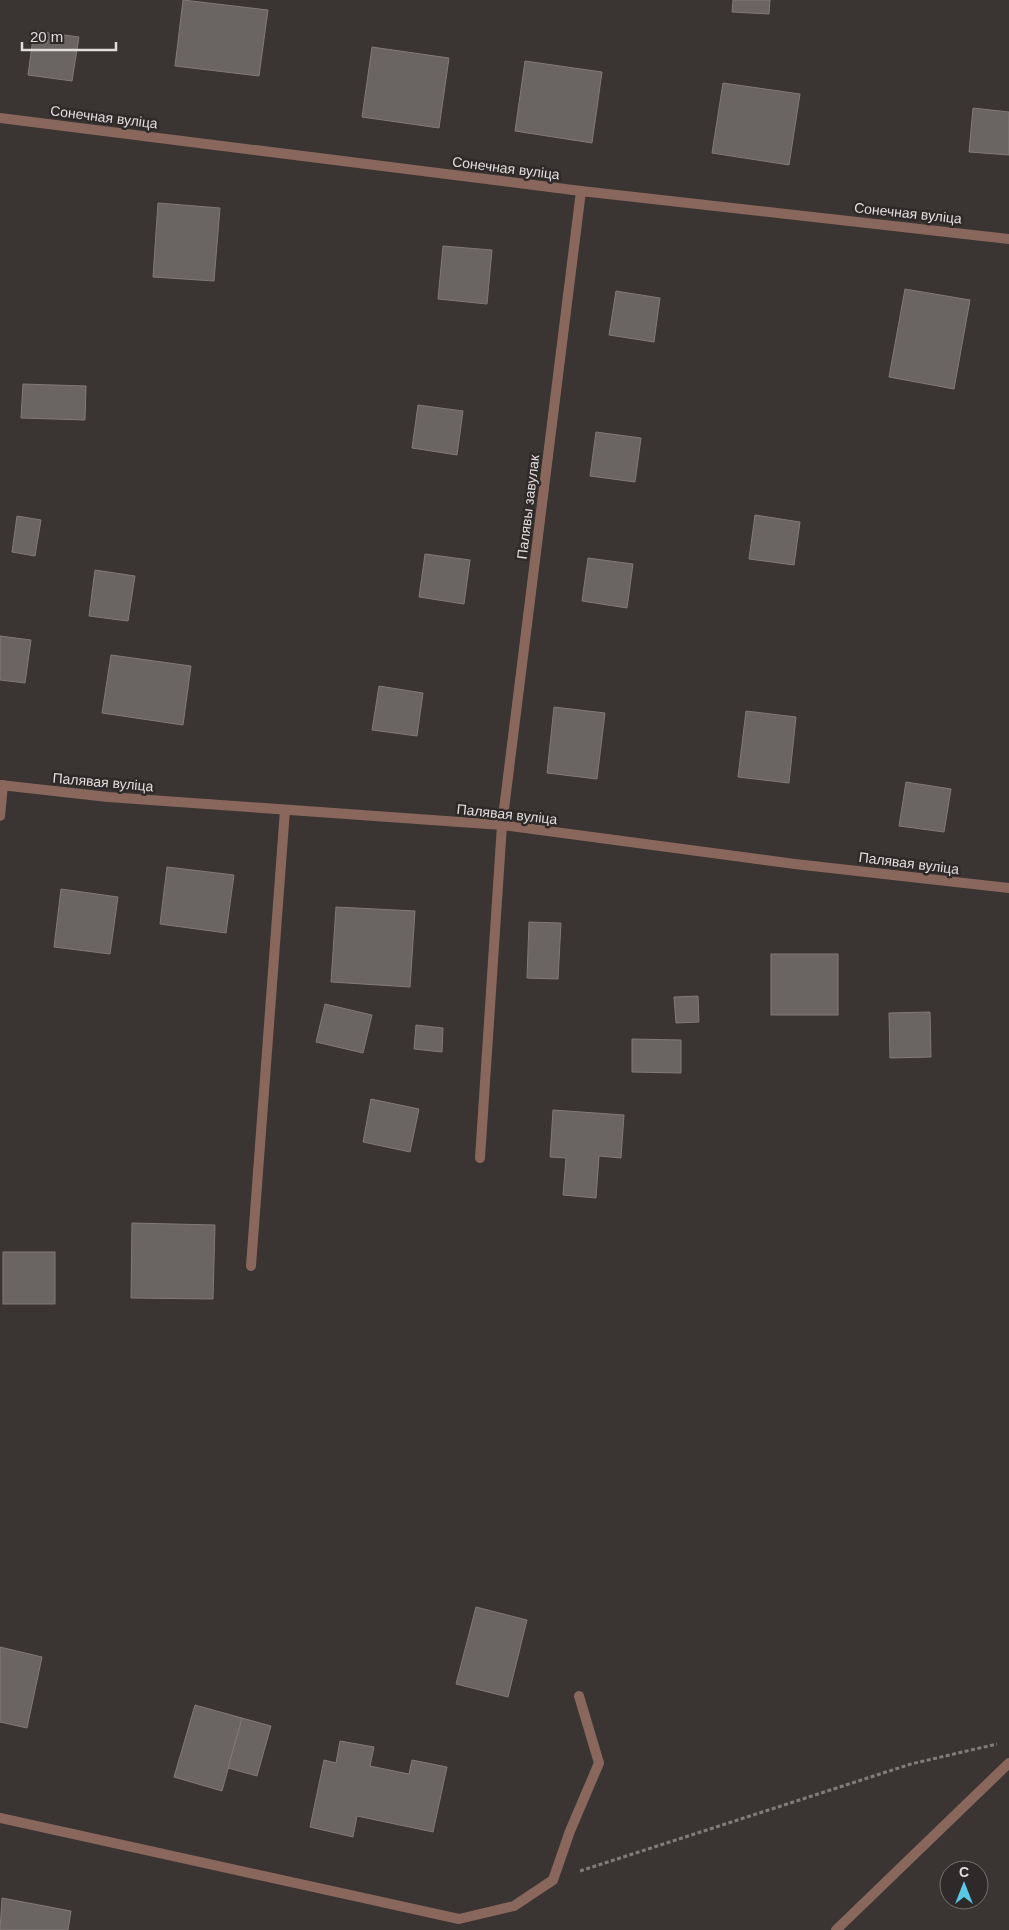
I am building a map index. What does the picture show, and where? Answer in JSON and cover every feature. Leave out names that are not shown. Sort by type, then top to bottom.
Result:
[{"type":"street","name":"Сонечная вуліца","points":[[0,118],[581,191],[1009,238]]},
{"type":"street","name":"Палявы завулак","points":[[480,1158],[502,825],[581,191]]},
{"type":"street","name":"Палявая вуліца","points":[[2,785],[108,797],[502,825],[795,864],[1009,888]]},
{"type":"street","points":[[0,816],[2,785]]},
{"type":"street","points":[[252,1266],[285,810]]},
{"type":"street","points":[[0,1818],[460,1918],[514,1906],[553,1880],[570,1831],[599,1762],[579,1696]]},
{"type":"street","points":[[836,1930],[1009,1763]]},
{"type":"path","points":[[553,1880],[911,1764],[1000,1744]]},
{"type":"building","points":[[183,0],[268,10],[259,76],[175,66]]},
{"type":"building","points":[[733,0],[770,0],[769,14],[732,12]]},
{"type":"building","points":[[34,31],[79,37],[72,81],[28,75]]},
{"type":"building","points":[[372,47],[449,58],[439,128],[362,117]]},
{"type":"building","points":[[525,61],[602,72],[592,143],[515,131]]},
{"type":"building","points":[[723,83],[800,94],[789,165],[712,153]]},
{"type":"building","points":[[973,108],[1009,112],[1009,155],[969,152]]},
{"type":"building","points":[[158,203],[220,208],[214,281],[153,277]]},
{"type":"building","points":[[443,246],[492,250],[487,304],[438,299]]},
{"type":"building","points":[[905,289],[970,300],[954,389],[889,377]]},
{"type":"building","points":[[616,291],[660,298],[654,342],[609,335]]},
{"type":"building","points":[[23,384],[86,386],[85,420],[21,418]]},
{"type":"building","points":[[418,405],[463,411],[457,455],[412,448]]},
{"type":"building","points":[[596,432],[641,438],[635,482],[590,476]]},
{"type":"building","points":[[755,515],[800,522],[794,565],[749,559]]},
{"type":"building","points":[[17,516],[41,520],[35,556],[12,552]]},
{"type":"building","points":[[425,554],[470,560],[464,604],[419,597]]},
{"type":"building","points":[[588,558],[633,564],[627,608],[582,601]]},
{"type":"building","points":[[95,570],[135,576],[128,621],[89,616]]},
{"type":"building","points":[[0,636],[31,640],[25,683],[0,680]]},
{"type":"building","points":[[111,655],[191,666],[183,725],[102,713]]},
{"type":"building","points":[[379,686],[423,693],[417,736],[372,730]]},
{"type":"building","points":[[554,707],[605,713],[597,779],[547,773]]},
{"type":"building","points":[[746,711],[796,717],[789,783],[738,777]]},
{"type":"building","points":[[906,782],[951,789],[944,832],[899,826]]},
{"type":"building","points":[[167,867],[234,875],[226,933],[160,924]]},
{"type":"building","points":[[61,889],[118,897],[110,954],[54,947]]},
{"type":"building","points":[[336,907],[415,911],[410,987],[331,982]]},
{"type":"building","points":[[529,922],[561,923],[558,979],[527,978]]},
{"type":"building","points":[[771,954],[838,954],[838,1015],[771,1015]]},
{"type":"building","points":[[698,996],[699,1022],[676,1023],[674,997]]},
{"type":"building","points":[[325,1004],[372,1015],[363,1053],[316,1042]]},
{"type":"building","points":[[930,1012],[931,1057],[890,1058],[889,1013]]},
{"type":"building","points":[[416,1025],[443,1028],[442,1052],[414,1049]]},
{"type":"building","points":[[632,1039],[681,1040],[681,1073],[632,1072]]},
{"type":"building","points":[[371,1099],[419,1109],[410,1152],[363,1142]]},
{"type":"building","points":[[553,1110],[624,1115],[621,1158],[599,1156],[596,1198],[563,1195],[566,1158],[550,1157]]},
{"type":"building","points":[[132,1223],[215,1225],[213,1299],[131,1298]]},
{"type":"building","points":[[3,1252],[55,1252],[55,1304],[3,1304]]},
{"type":"building","points":[[476,1607],[527,1620],[508,1697],[456,1684]]},
{"type":"building","points":[[0,1647],[42,1657],[27,1728],[0,1722]]},
{"type":"building","points":[[195,1705],[242,1718],[222,1791],[174,1777]]},
{"type":"building","points":[[242,1718],[271,1726],[257,1776],[228,1768]]},
{"type":"building","points":[[340,1741],[374,1747],[370,1766],[409,1774],[412,1760],[447,1767],[433,1832],[357,1816],[353,1837],[310,1827],[324,1760],[336,1763]]},
{"type":"building","points":[[2,1898],[71,1911],[68,1930],[0,1930]]}]
